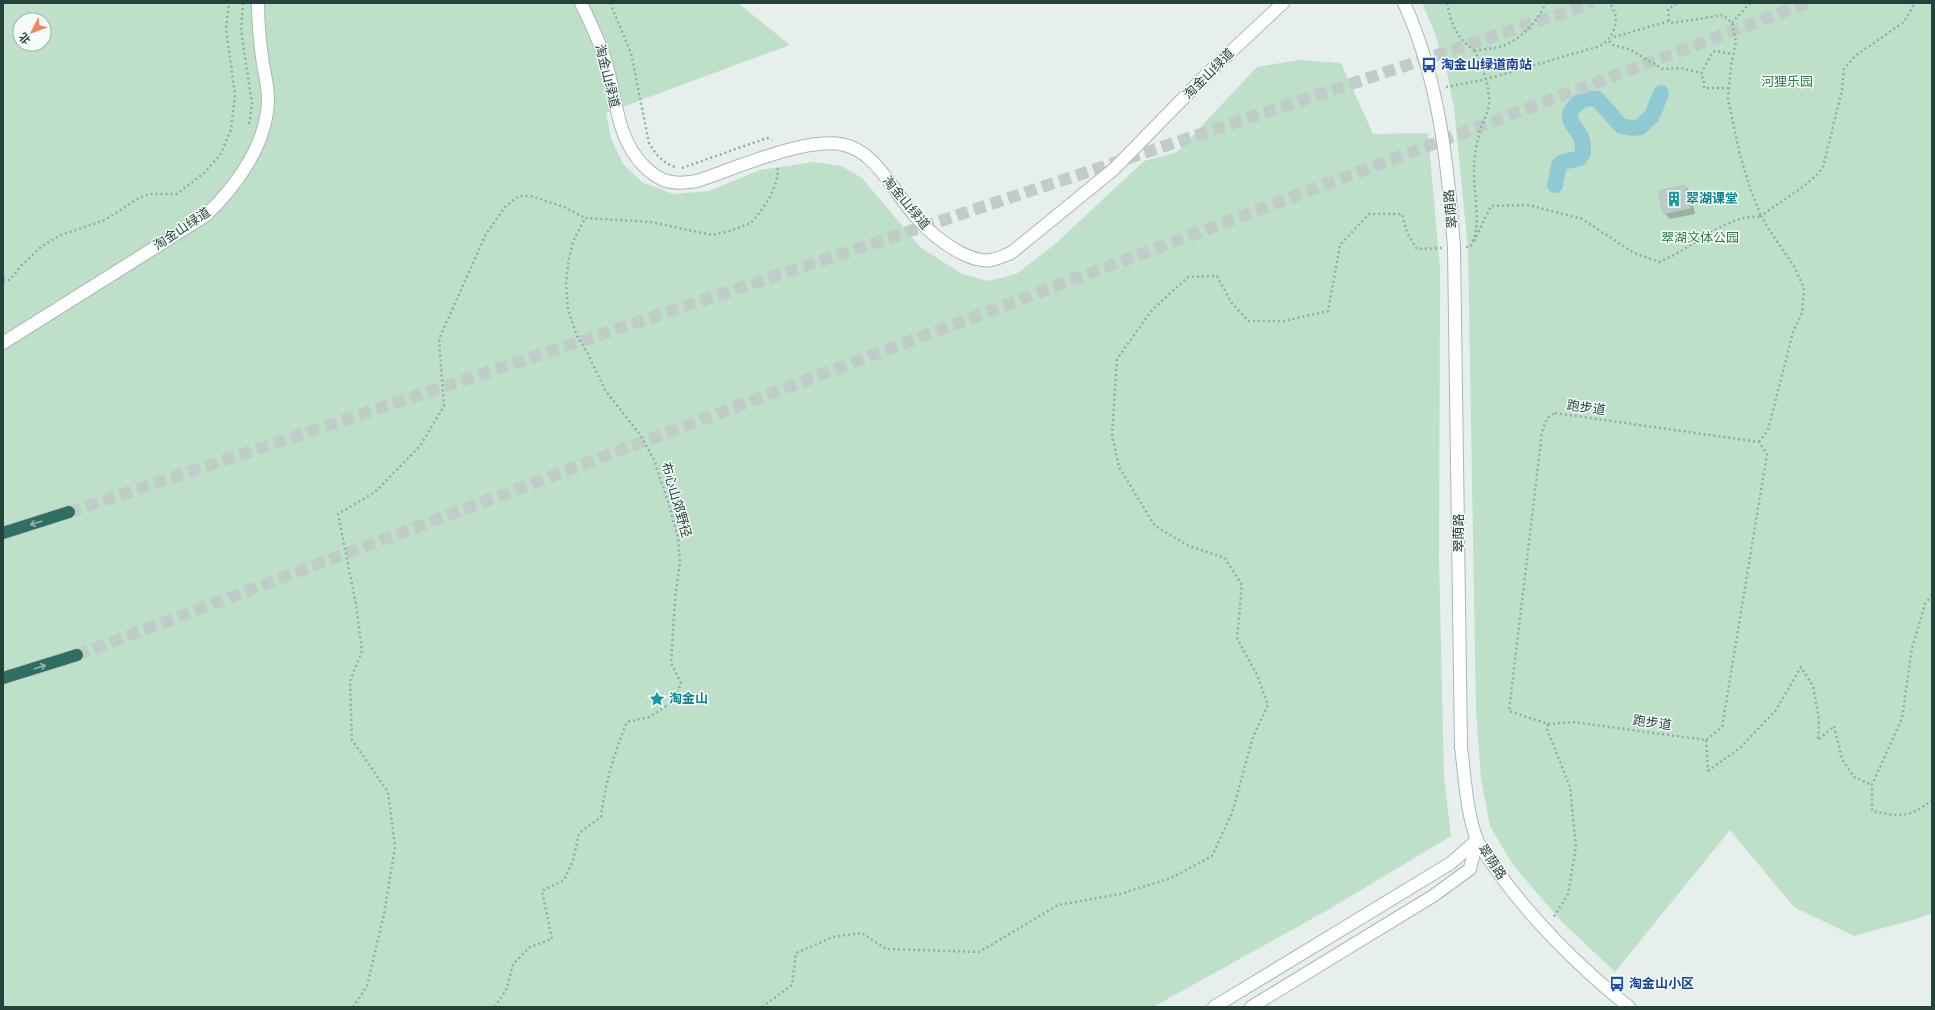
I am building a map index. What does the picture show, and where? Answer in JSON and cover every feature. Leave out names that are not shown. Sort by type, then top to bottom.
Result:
[{"type":"highway","points":[[3,533],[69,512]]},
{"type":"highway","points":[[3,678],[77,655]]},
{"type":"street","name":"淘金山绿道","points":[[3,343],[205,216],[223,199],[250,158],[264,127],[268,97],[258,24],[258,3]]},
{"type":"street","name":"淘金山绿道","points":[[581,3],[604,54],[617,113],[629,147],[637,158],[660,179],[682,184],[697,181],[794,148],[840,144],[858,150],[875,164],[916,218],[932,234],[966,256],[978,260],[991,260],[1011,253],[1114,169],[1208,73],[1283,3]]},
{"type":"street","name":"翠荫路","points":[[1404,3],[1422,47],[1435,97],[1451,204],[1454,247],[1461,747],[1468,802],[1477,840],[1504,881],[1538,920],[1604,987],[1629,1007]]},
{"type":"street","points":[[1214,1007],[1451,863],[1477,840]]},
{"type":"street","points":[[1251,1007],[1439,892],[1470,869],[1477,840]]},
{"type":"path","points":[[3,280],[10,280],[20,267],[42,246],[61,235],[105,220],[139,198],[149,194],[177,194],[204,173],[220,155],[231,130],[235,95],[226,28],[229,3]]},
{"type":"path","points":[[243,3],[241,30],[252,104],[248,126]]},
{"type":"path","points":[[610,3],[631,53],[649,143],[655,154],[663,161],[670,166],[682,168],[767,138],[774,141]]},
{"type":"path","points":[[1446,3],[1453,28],[1462,41],[1474,51],[1487,79],[1489,103],[1487,116],[1479,134],[1474,168],[1474,186],[1477,200],[1474,241]]},
{"type":"path","points":[[1474,51],[1501,47],[1512,41],[1534,21],[1546,3]]},
{"type":"path","points":[[1609,3],[1614,10],[1616,18],[1616,27],[1610,39]]},
{"type":"path","points":[[1669,21],[1668,9],[1677,3]]},
{"type":"path","points":[[1732,23],[1750,3]]},
{"type":"path","points":[[1464,248],[1470,247],[1474,241],[1491,206],[1528,205],[1582,219],[1634,253],[1660,262],[1678,255],[1703,237],[1739,219],[1761,216],[1817,176],[1823,167],[1842,90],[1844,69],[1856,56],[1904,22],[1915,3]]},
{"type":"path","points":[[1446,87],[1487,79],[1600,46],[1610,39],[1669,21],[1672,23],[1724,15],[1732,23],[1736,42],[1728,99],[1740,155],[1751,191],[1761,216],[1794,266],[1804,288],[1804,294],[1802,313],[1793,332],[1768,430],[1758,442],[1767,454],[1722,727],[1706,740],[1708,771],[1740,748],[1776,710],[1801,667],[1813,686],[1819,719],[1818,740],[1834,726],[1842,759],[1854,777],[1872,784]]},
{"type":"path","points":[[1610,39],[1612,44],[1629,49],[1663,69],[1681,68],[1701,74],[1704,81],[1704,88],[1729,88]]},
{"type":"path","points":[[1701,74],[1712,53],[1715,51],[1734,54]]},
{"type":"path","points":[[353,1007],[366,986],[384,914],[395,847],[388,792],[352,740],[350,681],[362,651],[356,604],[338,514],[375,492],[420,446],[444,406],[439,339],[486,234],[505,207],[520,196],[531,196],[564,207],[585,218],[651,222],[712,234],[730,231],[751,224],[770,197],[777,180],[779,162]]},
{"type":"path","points":[[762,1007],[792,985],[796,953],[833,937],[862,933],[886,949],[979,952],[1058,905],[1120,894],[1171,878],[1212,856],[1232,813],[1253,737],[1268,706],[1257,675],[1237,638],[1242,585],[1225,558],[1189,546],[1155,526],[1119,467],[1112,435],[1117,359],[1152,310],[1188,277],[1217,276],[1231,302],[1248,321],[1284,321],[1328,311],[1340,244],[1369,214],[1402,214],[1407,233],[1417,248],[1444,248]]},
{"type":"path","name":"布心山郊野径","points":[[495,1007],[508,988],[513,964],[530,947],[552,940],[542,891],[564,880],[573,861],[579,833],[600,817],[603,797],[613,757],[627,722],[649,717],[673,702],[681,683],[671,663],[673,620],[680,561],[678,538],[669,505],[654,460],[641,436],[605,390],[588,354],[577,336],[568,310],[566,283],[569,258],[573,242],[585,218]]},
{"type":"path","name":"跑步道","points":[[1706,740],[1573,722],[1548,724],[1509,711],[1542,432],[1547,418],[1555,413],[1758,442]]},
{"type":"path","points":[[1932,595],[1925,604],[1912,648],[1902,718],[1872,784],[1872,811],[1895,816],[1919,811],[1932,800]]},
{"type":"path","points":[[1548,724],[1547,729],[1570,787],[1576,848],[1568,894],[1556,915]]},
{"type":"green space","points":[[3,3],[738,3],[790,45],[606,113],[611,138],[623,164],[642,182],[673,194],[709,191],[760,170],[813,162],[841,166],[862,178],[920,247],[962,274],[988,281],[1016,274],[1053,246],[1144,161],[1177,152],[1257,67],[1299,60],[1341,63],[1373,134],[1428,133],[1440,268],[1439,558],[1444,777],[1451,836],[1326,911],[1153,1007],[3,1007]]},
{"type":"green space","name":"翠湖文体公园","points":[[1422,3],[1932,3],[1932,913],[1916,919],[1854,936],[1794,907],[1730,830],[1615,972],[1562,922],[1513,865],[1490,826],[1481,779],[1476,710],[1468,249],[1454,108],[1446,67],[1432,26]]},
{"type":"building","name":"翠湖课堂","points":[[1685,185],[1690,208],[1663,214],[1658,191]]},
{"type":"waterway","points":[[1555,185],[1559,165],[1563,162],[1580,158],[1583,153],[1583,143],[1581,137],[1573,125],[1570,117],[1570,113],[1577,104],[1586,99],[1597,99],[1621,126],[1632,128],[1640,127],[1652,116],[1661,93]]},
{"type":"tunnel","points":[[69,512],[1593,3]]},
{"type":"tunnel","points":[[77,655],[1807,3]]},
{"type":"place","name":"淘金山绿道南站","points":[[1429,65]]},
{"type":"place","name":"翠湖课堂","points":[[1674,199]]},
{"type":"place","name":"淘金山","points":[[657,699]]},
{"type":"place","name":"淘金山小区","points":[[1617,984]]},
{"type":"park label","name":"河狸乐园","points":[[1787,82]]}]
